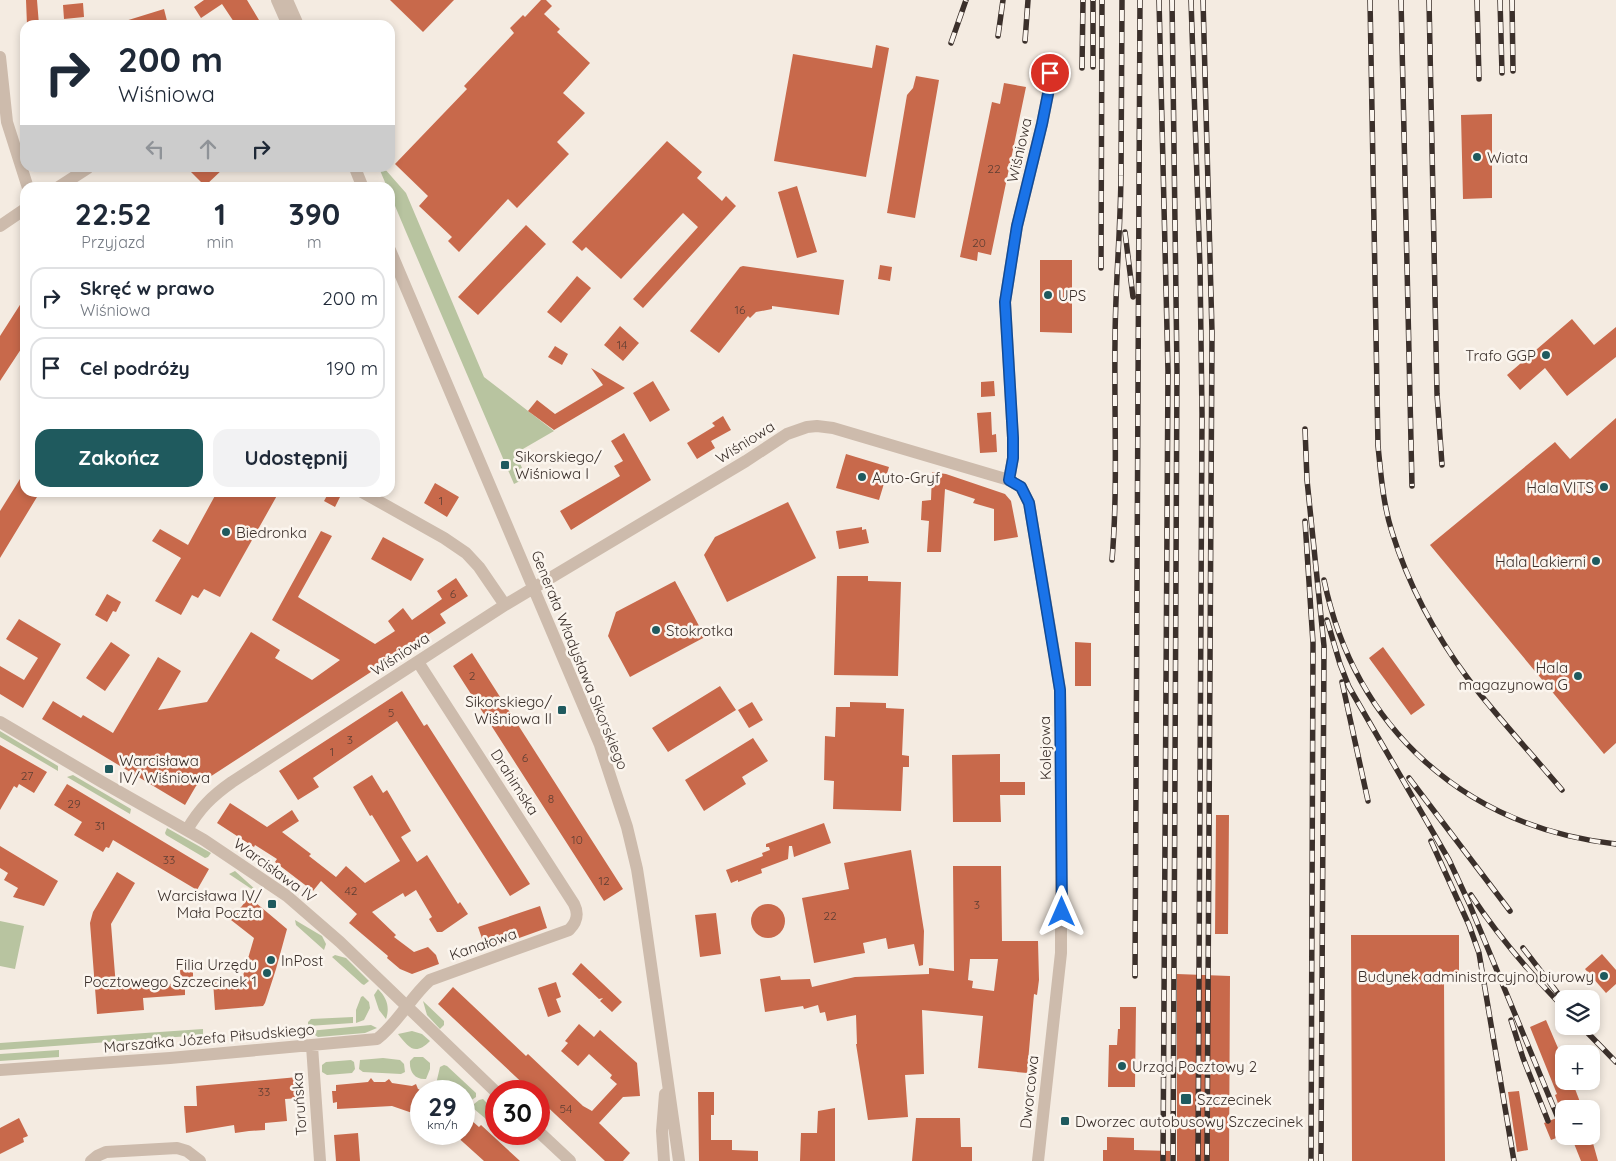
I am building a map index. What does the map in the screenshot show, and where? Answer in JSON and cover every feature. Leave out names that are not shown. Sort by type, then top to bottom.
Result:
[{"type":"street","points":[[278,0],[286,20]]},
{"type":"street","points":[[287,0],[296,20]]},
{"type":"street","points":[[0,57],[7,122],[20,163]]},
{"type":"street","name":"Wiśniowa","points":[[187,830],[202,807],[221,790],[505,605],[746,461],[787,434],[807,427],[833,428],[1009,480],[1013,458],[1013,438],[1005,302],[1017,226],[1042,124],[1050,73]]},
{"type":"street","points":[[66,182],[82,172]]},
{"type":"street","points":[[0,226],[20,212]]},
{"type":"street","name":"Generała Władysława Sikorskiego","points":[[395,262],[600,745],[627,827],[637,870],[679,1161]]},
{"type":"street","name":"Kolejowa","points":[[1009,480],[1021,487],[1029,503],[1060,690],[1062,931],[1059,975],[1052,1026]]},
{"type":"street","points":[[371,497],[444,538],[466,553],[480,567],[505,605]]},
{"type":"street","name":"Drahimska","points":[[418,662],[574,904],[577,911],[576,921]]},
{"type":"street","name":"Warcisława IV","points":[[0,722],[227,854],[287,896],[340,942],[485,1081]]},
{"type":"street","name":"Kanałowa","points":[[406,1006],[430,980],[564,932],[573,926],[576,921]]},
{"type":"street","name":"Marszałka Józefa Piłsudskiego","points":[[0,1070],[170,1058],[377,1039],[388,1031],[406,1006]]},
{"type":"street","name":"Dworcowa","points":[[1038,1161],[1052,1026]]},
{"type":"street","name":"Toruńska","points":[[312,1046],[320,1161]]},
{"type":"street","points":[[664,1161],[662,1131],[667,1070]]},
{"type":"street","points":[[550,1142],[570,1161]]},
{"type":"street","points":[[91,1161],[106,1152],[177,1148],[187,1151],[200,1161]]},
{"type":"green space","points":[[381,172],[388,172],[406,193],[484,377],[554,431],[516,453],[526,478],[514,484],[395,206],[395,182],[385,182]]},
{"type":"green space","points":[[0,731],[58,766],[58,771],[0,737]]},
{"type":"green space","points":[[73,775],[131,809],[130,814],[67,777]]},
{"type":"green space","points":[[167,828],[211,853],[205,858],[166,835]]},
{"type":"green space","points":[[235,871],[256,890],[253,890],[229,874]]},
{"type":"green space","points":[[295,920],[322,936],[326,944],[324,950],[296,925]]},
{"type":"green space","points":[[0,921],[24,926],[15,969],[0,966]]},
{"type":"green space","points":[[335,955],[346,958],[369,981],[364,985],[362,984],[332,957]]},
{"type":"green space","points":[[378,989],[387,1003],[386,1019],[379,1010],[374,995]]},
{"type":"green space","points":[[363,996],[369,1002],[370,1008],[364,1020],[356,1023],[356,1010]]},
{"type":"green space","points":[[423,1001],[444,1021],[444,1025],[440,1029],[427,1015]]},
{"type":"green space","points":[[353,1017],[353,1023],[308,1026],[308,1022],[311,1019]]},
{"type":"green space","points":[[371,1025],[377,1028],[365,1033],[318,1037],[309,1031]]},
{"type":"green space","points":[[203,1029],[203,1035],[0,1050],[0,1043]]},
{"type":"green space","points":[[412,1031],[422,1034],[430,1041],[420,1048],[412,1048],[398,1034]]},
{"type":"green space","points":[[59,1050],[59,1057],[0,1061],[0,1054]]},
{"type":"green space","points":[[414,1057],[423,1057],[430,1063],[426,1079],[416,1077],[413,1074],[410,1061]]},
{"type":"green space","points":[[383,1058],[400,1060],[404,1064],[405,1072],[401,1074],[363,1072],[359,1069],[360,1060]]},
{"type":"green space","points":[[351,1060],[354,1062],[355,1069],[352,1073],[327,1075],[322,1072],[322,1065],[326,1062]]},
{"type":"green space","points":[[447,1066],[462,1080],[437,1080],[440,1067]]},
{"type":"green space","points":[[483,1099],[485,1101],[485,1118],[475,1110],[475,1103]]},
{"type":"building","points":[[26,0],[37,0],[39,20],[27,20]]},
{"type":"building","points":[[204,0],[247,0],[259,20],[233,20],[222,4],[201,18],[194,7]]},
{"type":"building","points":[[390,0],[454,0],[423,32]]},
{"type":"building","points":[[541,0],[546,0],[552,6],[544,14],[560,29],[557,32],[590,63],[563,93],[585,113],[557,142],[569,154],[517,208],[508,199],[459,252],[448,241],[452,237],[419,206],[428,196],[395,164],[467,89],[464,86],[514,33],[510,28],[523,15],[525,17]]},
{"type":"building","points":[[83,3],[84,17],[64,19],[63,5]]},
{"type":"building","points":[[164,9],[167,20],[128,20]]},
{"type":"building","points":[[876,45],[889,48],[866,177],[774,161],[793,54],[872,68]]},
{"type":"building","points":[[916,76],[939,80],[915,218],[887,213],[907,95],[913,88]]},
{"type":"building","points":[[1004,83],[1026,87],[991,255],[978,252],[977,261],[960,257],[992,102],[1000,104]]},
{"type":"building","name":"Wiata","points":[[1492,114],[1492,198],[1463,199],[1461,115]]},
{"type":"building","points":[[667,141],[702,172],[697,178],[722,201],[726,196],[736,206],[643,308],[633,299],[698,227],[683,213],[621,279],[586,247],[582,251],[572,242]]},
{"type":"building","points":[[191,172],[220,172],[209,182],[201,182]]},
{"type":"building","points":[[797,186],[817,252],[797,258],[778,192]]},
{"type":"building","points":[[526,225],[546,244],[478,315],[458,297]]},
{"type":"building","points":[[1040,260],[1072,260],[1072,333],[1040,332]]},
{"type":"building","points":[[880,265],[892,267],[890,281],[878,279]]},
{"type":"building","points":[[740,267],[844,280],[839,315],[772,306],[772,309],[756,312],[750,318],[748,316],[719,353],[690,331]]},
{"type":"building","points":[[577,276],[591,288],[561,323],[547,312]]},
{"type":"building","points":[[20,305],[20,351],[0,381],[0,336]]},
{"type":"building","points":[[1572,319],[1594,345],[1616,327],[1616,357],[1567,396],[1545,368],[1520,390],[1507,375]]},
{"type":"building","points":[[620,326],[639,343],[623,361],[604,345]]},
{"type":"building","points":[[555,346],[568,354],[562,365],[548,357]]},
{"type":"building","points":[[591,368],[625,388],[554,430],[528,411],[537,400],[555,414],[603,385]]},
{"type":"building","points":[[653,381],[670,410],[650,422],[633,393]]},
{"type":"building","points":[[994,381],[995,396],[981,397],[981,382]]},
{"type":"building","points":[[991,412],[992,435],[996,434],[997,452],[980,453],[977,413]]},
{"type":"building","points":[[723,416],[731,430],[711,441],[715,448],[697,459],[687,443],[715,426],[712,423]]},
{"type":"building","name":"Hala magazynowa G","points":[[1616,418],[1616,743],[1604,754],[1430,545],[1555,442],[1570,459]]},
{"type":"building","points":[[624,433],[651,480],[571,530],[560,511],[620,476],[614,466],[623,461],[611,441]]},
{"type":"building","name":"Auto-Gryf","points":[[846,454],[889,467],[879,500],[836,488]]},
{"type":"building","points":[[932,472],[946,474],[1005,494],[1011,501],[1018,537],[994,541],[994,509],[973,503],[975,499],[945,489],[941,552],[927,552],[929,521],[921,520],[922,501],[931,500]]},
{"type":"building","points":[[20,479],[20,497],[37,497],[0,558],[0,511]]},
{"type":"building","points":[[435,483],[459,497],[447,517],[424,503]]},
{"type":"building","name":"Biedronka","points":[[214,497],[276,497],[220,597],[204,589],[198,598],[192,595],[181,615],[155,601],[181,558],[152,541],[160,529],[188,545]]},
{"type":"building","points":[[326,497],[340,497],[335,507],[324,501]]},
{"type":"building","points":[[788,502],[816,558],[727,602],[704,555],[715,537]]},
{"type":"building","points":[[862,527],[862,530],[866,529],[869,543],[839,549],[836,531]]},
{"type":"building","points":[[321,531],[332,536],[298,597],[375,644],[395,631],[388,621],[403,608],[412,620],[442,599],[437,591],[456,578],[468,596],[440,614],[446,623],[196,786],[185,805],[42,719],[53,701],[81,718],[83,715],[113,733],[158,657],[181,671],[158,710],[207,702],[251,632],[280,650],[275,658],[312,680],[340,660],[272,620]]},
{"type":"building","points":[[383,537],[424,559],[411,581],[371,559]]},
{"type":"building","points":[[837,576],[868,576],[868,581],[901,582],[898,676],[834,675]]},
{"type":"building","name":"Stokrotka","points":[[675,581],[705,637],[630,677],[608,636],[616,612]]},
{"type":"building","points":[[107,594],[121,602],[116,612],[113,611],[107,622],[95,615]]},
{"type":"building","points":[[19,619],[61,644],[23,708],[0,694],[0,666],[24,680],[38,658],[6,639]]},
{"type":"building","points":[[111,642],[130,655],[105,691],[86,678]]},
{"type":"building","points":[[1075,642],[1091,643],[1091,686],[1075,686]]},
{"type":"building","points":[[1383,647],[1425,705],[1411,715],[1369,658]]},
{"type":"building","points":[[472,653],[623,889],[604,901],[453,666]]},
{"type":"building","points":[[720,686],[736,710],[668,752],[652,728]]},
{"type":"building","points":[[402,691],[424,726],[427,724],[530,884],[510,896],[397,721],[313,778],[319,787],[298,800],[279,771]]},
{"type":"building","points":[[752,702],[763,720],[749,728],[738,710]]},
{"type":"building","points":[[850,702],[886,703],[886,708],[904,709],[902,755],[909,756],[909,767],[903,767],[901,811],[833,809],[834,781],[824,780],[825,736],[835,737],[836,707],[850,707]]},
{"type":"building","points":[[753,738],[768,761],[742,777],[746,784],[704,811],[685,780]]},
{"type":"building","points":[[0,745],[47,772],[34,793],[19,784],[17,788],[14,786],[0,810]]},
{"type":"building","points":[[1000,754],[1000,782],[1025,782],[1025,795],[1000,795],[1001,822],[953,822],[952,755]]},
{"type":"building","points":[[372,775],[383,793],[387,790],[411,831],[401,837],[417,862],[427,855],[458,904],[460,902],[468,914],[442,932],[437,932],[429,919],[432,917],[416,890],[405,897],[403,893],[372,912],[396,935],[394,937],[414,952],[428,947],[436,955],[439,964],[412,974],[400,969],[387,958],[388,956],[349,923],[357,914],[321,881],[313,891],[275,862],[277,859],[255,845],[254,847],[217,823],[230,803],[267,827],[292,810],[299,821],[282,832],[311,854],[309,856],[336,877],[346,866],[365,883],[400,861],[353,787]]},
{"type":"building","points":[[67,784],[209,869],[197,890],[113,840],[109,848],[106,847],[103,852],[74,835],[82,822],[54,805]]},
{"type":"building","points":[[1216,815],[1229,815],[1228,934],[1215,934]]},
{"type":"building","points":[[824,823],[831,843],[794,857],[792,846],[789,846],[788,859],[761,869],[762,873],[731,883],[726,870],[763,856],[762,853],[770,850],[769,847],[766,847],[766,844]]},
{"type":"building","points":[[0,846],[58,881],[44,906],[13,897],[18,888],[4,880],[8,873],[0,868]]},
{"type":"building","points":[[911,850],[924,931],[923,965],[919,966],[914,944],[888,949],[886,938],[863,943],[865,953],[814,963],[802,898],[849,889],[844,863]]},
{"type":"building","points":[[953,866],[1001,866],[1002,941],[1038,941],[1039,980],[1037,995],[1034,994],[1027,1073],[978,1068],[983,1016],[922,1010],[924,1074],[905,1075],[908,1117],[868,1120],[856,1044],[856,1015],[827,1021],[825,1012],[820,1013],[818,1005],[804,1009],[803,1006],[765,1012],[760,979],[780,976],[781,980],[810,979],[812,987],[855,977],[929,974],[929,968],[954,971]],"holes":[[[970,959],[998,959],[994,991],[972,988],[973,981],[968,980]]]},
{"type":"building","points":[[117,872],[135,883],[111,924],[116,987],[185,983],[185,995],[143,998],[144,1010],[97,1014],[90,923],[93,912]]},
{"type":"building","points":[[249,897],[287,929],[276,969],[263,1006],[215,1010],[213,981],[242,979],[254,938],[231,920]]},
{"type":"building","points":[[768,904],[780,909],[785,921],[780,933],[768,938],[756,933],[751,921],[756,909]]},
{"type":"building","points":[[540,906],[547,928],[486,950],[478,927]]},
{"type":"building","points":[[716,913],[721,954],[700,957],[695,915]]},
{"type":"building","points":[[1351,935],[1459,935],[1459,981],[1444,981],[1445,1161],[1352,1161]]},
{"type":"building","name":"Budynek administracyjno biurowy","points":[[1602,954],[1616,970],[1616,984],[1606,993],[1585,969]]},
{"type":"building","points":[[581,963],[622,1002],[612,1012],[600,1001],[603,998],[599,999],[572,974]]},
{"type":"building","points":[[193,969],[193,981],[181,982],[180,970]]},
{"type":"building","points":[[1177,974],[1230,976],[1229,1161],[1177,1161]]},
{"type":"building","points":[[556,982],[561,997],[556,999],[561,1012],[548,1017],[538,988]]},
{"type":"building","points":[[453,987],[526,1056],[528,1054],[583,1106],[592,1111],[617,1084],[610,1078],[612,1075],[589,1054],[578,1066],[561,1051],[568,1043],[565,1041],[579,1024],[594,1037],[600,1030],[637,1063],[640,1096],[623,1097],[599,1123],[630,1153],[623,1161],[605,1161],[550,1109],[550,1080],[519,1080],[438,1004]]},
{"type":"building","name":"Urząd Pocztowy 2","points":[[1120,1007],[1136,1007],[1135,1087],[1108,1087],[1109,1045],[1117,1045],[1118,1029],[1120,1029]]},
{"type":"building","points":[[1546,1020],[1557,1045],[1555,1045],[1555,1089],[1530,1027]]},
{"type":"building","points":[[298,1077],[300,1098],[285,1099],[287,1121],[265,1123],[265,1130],[235,1133],[234,1125],[186,1133],[184,1106],[197,1106],[196,1086]]},
{"type":"building","points":[[371,1078],[374,1082],[385,1082],[389,1079],[392,1083],[410,1086],[410,1112],[392,1106],[337,1109],[337,1102],[333,1103],[332,1091],[336,1091],[336,1085],[368,1082]]},
{"type":"building","points":[[1555,1090],[1575,1090],[1579,1100],[1557,1100],[1555,1095],[1557,1094]]},
{"type":"building","points":[[1519,1091],[1528,1150],[1517,1152],[1508,1092]]},
{"type":"building","points":[[698,1092],[714,1092],[714,1115],[711,1115],[711,1140],[732,1140],[732,1150],[758,1151],[758,1161],[699,1161]]},
{"type":"building","points":[[835,1108],[835,1161],[800,1161],[801,1133],[817,1133],[818,1111]]},
{"type":"building","points":[[19,1118],[28,1136],[23,1138],[24,1142],[0,1154],[0,1128]]},
{"type":"building","points":[[916,1118],[960,1118],[961,1147],[972,1147],[972,1161],[912,1161]]},
{"type":"building","points":[[1555,1119],[1555,1138],[1551,1140],[1544,1123]]},
{"type":"building","points":[[475,1124],[485,1129],[485,1145],[503,1145],[520,1161],[484,1161],[466,1145],[475,1145]]},
{"type":"building","points":[[358,1133],[360,1161],[336,1161],[334,1135]]},
{"type":"building","points":[[1107,1137],[1134,1138],[1134,1150],[1170,1151],[1170,1161],[1103,1161],[1103,1150],[1107,1150]]},
{"type":"building","points":[[1575,1145],[1594,1145],[1598,1161],[1581,1161]]},
{"type":"railway","points":[[951,43],[966,0]]},
{"type":"railway","points":[[998,36],[1003,0]]},
{"type":"railway","points":[[1025,41],[1028,0]]},
{"type":"railway","points":[[1082,68],[1083,0]]},
{"type":"railway","points":[[1093,0],[1093,67]]},
{"type":"railway","points":[[1101,268],[1102,0]]},
{"type":"railway","points":[[1121,175],[1122,0]]},
{"type":"railway","points":[[1135,976],[1140,0]]},
{"type":"railway","points":[[1159,0],[1168,371],[1163,1161]]},
{"type":"railway","points":[[1172,0],[1177,371],[1173,1161]]},
{"type":"railway","points":[[1191,0],[1200,268],[1202,414],[1198,1161]]},
{"type":"railway","points":[[1203,0],[1212,332],[1207,1161]]},
{"type":"railway","points":[[1370,0],[1378,446],[1386,511],[1406,571],[1424,609],[1445,646],[1480,694],[1562,790]]},
{"type":"railway","points":[[1401,0],[1412,486]]},
{"type":"railway","points":[[1429,0],[1437,394],[1442,465]]},
{"type":"railway","points":[[1477,0],[1479,79]]},
{"type":"railway","points":[[1500,0],[1502,73]]},
{"type":"railway","points":[[1512,0],[1513,71]]},
{"type":"railway","points":[[1112,560],[1115,479],[1115,322],[1121,169]]},
{"type":"railway","points":[[1125,232],[1133,297]]},
{"type":"railway","points":[[1305,429],[1307,480],[1324,646],[1321,1161]]},
{"type":"railway","points":[[1305,521],[1313,643],[1311,1161]]},
{"type":"railway","points":[[1324,580],[1339,633],[1361,682],[1390,725],[1425,762],[1465,792],[1511,817],[1561,834],[1616,844]]},
{"type":"railway","points":[[1327,620],[1349,687],[1449,860],[1469,903],[1555,1111]]},
{"type":"railway","points":[[1342,682],[1368,801]]},
{"type":"railway","points":[[1409,778],[1510,911]]},
{"type":"railway","points":[[1431,841],[1469,925],[1479,953],[1514,1161]]},
{"type":"railway","points":[[1471,895],[1515,954],[1555,998]]},
{"type":"railway","points":[[1523,948],[1555,990]]},
{"type":"railway","points":[[1511,1020],[1523,1058],[1548,1121]]},
{"type":"railway","points":[[1590,1035],[1616,1062]]},
{"type":"place","name":"Wiata","points":[[1477,157]]},
{"type":"place","name":"UPS","points":[[1048,295]]},
{"type":"place","name":"Trafo GGP","points":[[1546,355]]},
{"type":"place","name":"Sikorskiego/ Wiśniowa I","points":[[505,465]]},
{"type":"place","name":"Auto-Gryf","points":[[862,477]]},
{"type":"place","name":"Hala VITS","points":[[1604,487]]},
{"type":"place","name":"Biedronka","points":[[226,532]]},
{"type":"place","name":"Hala Lakierni","points":[[1596,561]]},
{"type":"place","name":"Stokrotka","points":[[656,630]]},
{"type":"place","name":"Hala magazynowa G","points":[[1578,676]]},
{"type":"place","name":"Sikorskiego/ Wiśniowa II","points":[[562,710]]},
{"type":"place","name":"Warcisława IV/ Wiśniowa","points":[[109,769]]},
{"type":"place","name":"Warcisława IV/ Mała Poczta","points":[[272,904]]},
{"type":"place","name":"InPost","points":[[271,960]]},
{"type":"place","name":"Filia Urzędu Pocztowego Szczecinek 1","points":[[267,973]]},
{"type":"place","name":"Budynek administracyjno biurowy","points":[[1604,976]]},
{"type":"place","name":"Urząd Pocztowy 2","points":[[1122,1066]]},
{"type":"place","name":"Szczecinek","points":[[1186,1099]]},
{"type":"place","name":"Dworzec autobusowy Szczecinek","points":[[1065,1121]]},
{"type":"route","points":[[1050,73],[1042,124],[1017,226],[1005,302],[1013,438],[1013,458],[1009,480],[1021,487],[1029,503],[1034,544],[1060,690],[1062,912]]}]
